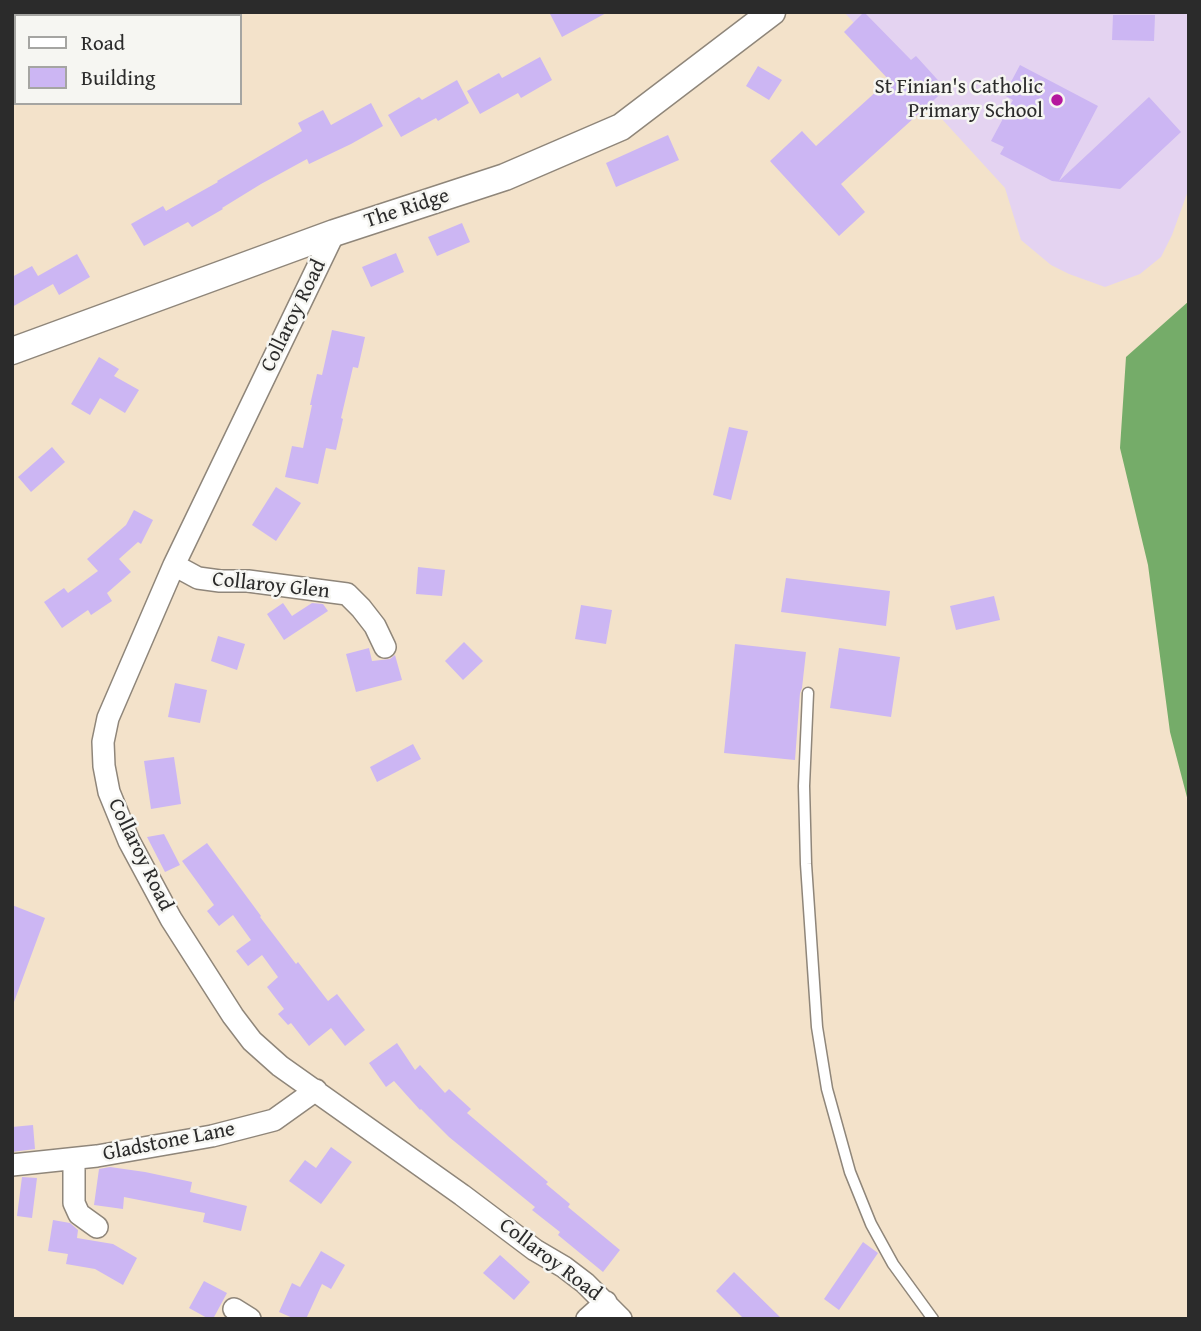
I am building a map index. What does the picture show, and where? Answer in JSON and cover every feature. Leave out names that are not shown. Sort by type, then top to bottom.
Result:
[{"type":"street","name":"The Ridge","points":[[12,351],[334,233],[505,177],[621,127],[772,12]]},
{"type":"street","name":"Collaroy Road","points":[[334,233],[174,565],[108,718],[103,742],[108,792],[129,841],[171,919],[252,1041],[280,1066],[535,1250],[564,1267],[606,1302],[621,1319]]},
{"type":"street","name":"Collaroy Glen","points":[[174,565],[198,578],[248,581],[347,594],[376,626],[385,647]]},
{"type":"street","name":"Gladstone Lane","points":[[12,1166],[97,1156],[212,1136],[274,1120],[316,1090]]},
{"type":"street","points":[[74,1159],[74,1203],[79,1213],[97,1227]]},
{"type":"street","points":[[587,1319],[606,1302]]},
{"type":"lane","points":[[808,693],[804,786],[807,864],[817,1027],[827,1089],[850,1172],[871,1224],[893,1264],[933,1319]]},
{"type":"shaded area","name":"St Finian's Catholic Primary School","points":[[844,12],[1189,12],[1189,188],[1161,257],[1140,274],[1105,287],[1051,265],[1021,240],[1005,188]]},
{"type":"green space","points":[[1189,301],[1189,805],[1170,732],[1148,565],[1120,448],[1126,357]]},
{"type":"building","points":[[549,12],[608,12],[562,37]]},
{"type":"building","points":[[864,12],[911,60],[916,56],[946,89],[841,184],[865,212],[839,236],[770,161],[802,131],[816,146],[889,80],[844,32]]},
{"type":"building","points":[[1113,15],[1155,15],[1154,41],[1112,40]]},
{"type":"building","points":[[540,57],[552,80],[521,98],[518,93],[480,114],[467,91],[499,73],[502,78]]},
{"type":"building","points":[[1020,65],[1098,106],[1059,181],[1149,97],[1181,132],[1120,189],[1052,181],[1000,154],[1004,147],[991,141],[1013,100],[1004,95]]},
{"type":"building","points":[[758,66],[782,80],[769,100],[746,86]]},
{"type":"building","points":[[457,80],[469,103],[438,121],[436,118],[401,137],[388,115]]},
{"type":"building","points":[[371,103],[383,126],[309,164],[307,159],[192,227],[188,222],[144,246],[131,224],[163,206],[166,211],[218,182],[302,131],[298,123],[323,110],[331,125]]},
{"type":"building","points":[[668,135],[679,160],[616,187],[606,163]]},
{"type":"building","points":[[462,223],[470,242],[437,256],[428,237]]},
{"type":"building","points":[[396,253],[404,272],[371,287],[362,267]]},
{"type":"building","points":[[77,254],[90,277],[59,295],[53,284],[12,307],[12,277],[32,266],[38,276]]},
{"type":"building","points":[[332,330],[365,337],[358,368],[353,367],[336,450],[326,448],[318,484],[285,477],[292,446],[303,448],[317,374],[322,375]]},
{"type":"building","points":[[99,357],[119,369],[114,376],[139,390],[125,413],[100,398],[90,415],[71,404]]},
{"type":"building","points":[[729,427],[748,431],[731,500],[713,495]]},
{"type":"building","points":[[52,447],[65,462],[31,492],[18,477]]},
{"type":"building","points":[[276,487],[301,503],[276,541],[252,525]]},
{"type":"building","points":[[134,510],[153,520],[141,544],[138,542],[119,559],[131,572],[107,593],[112,601],[91,615],[88,610],[62,628],[44,602],[64,588],[68,593],[98,571],[87,559],[126,525]]},
{"type":"building","points":[[418,567],[445,570],[442,596],[416,594]]},
{"type":"building","points":[[786,578],[890,591],[886,626],[781,612]]},
{"type":"building","points":[[994,596],[1000,620],[956,630],[950,606]]},
{"type":"building","points":[[283,603],[292,616],[312,603],[323,604],[328,611],[284,640],[267,614]]},
{"type":"building","points":[[581,605],[612,610],[606,644],[575,639]]},
{"type":"building","points":[[218,636],[245,644],[237,670],[211,661]]},
{"type":"building","points":[[464,642],[483,661],[463,680],[445,661]]},
{"type":"building","points":[[735,644],[806,652],[795,760],[724,753]]},
{"type":"building","points":[[369,648],[372,661],[390,659],[395,655],[402,680],[356,692],[346,654]]},
{"type":"building","points":[[839,648],[900,657],[891,717],[830,708]]},
{"type":"building","points":[[175,683],[207,690],[200,723],[168,717]]},
{"type":"building","points":[[413,744],[421,759],[377,782],[370,767]]},
{"type":"building","points":[[174,757],[181,804],[151,809],[144,761]]},
{"type":"building","points":[[164,834],[180,865],[165,872],[147,837]]},
{"type":"building","points":[[207,843],[296,964],[298,962],[328,1001],[337,994],[365,1030],[345,1046],[331,1028],[309,1046],[291,1023],[288,1025],[278,1014],[284,1009],[267,987],[278,977],[262,955],[248,966],[236,951],[251,940],[233,915],[219,926],[207,911],[214,905],[182,861]]},
{"type":"building","points":[[12,905],[45,918],[14,1002],[12,1002]]},
{"type":"building","points":[[397,1043],[415,1070],[420,1065],[445,1093],[449,1089],[471,1109],[467,1113],[548,1182],[546,1184],[570,1204],[568,1207],[620,1250],[603,1272],[558,1235],[560,1232],[532,1210],[535,1207],[449,1137],[394,1081],[386,1087],[369,1063]]},
{"type":"building","points":[[33,1125],[35,1149],[12,1152],[12,1127]]},
{"type":"building","points":[[331,1147],[352,1162],[321,1204],[289,1181],[305,1160],[316,1168]]},
{"type":"building","points":[[110,1167],[192,1182],[190,1192],[247,1206],[241,1231],[203,1222],[205,1213],[124,1197],[123,1209],[94,1205],[99,1169]]},
{"type":"building","points":[[22,1177],[37,1178],[32,1218],[17,1216]]},
{"type":"building","points":[[53,1220],[70,1223],[78,1230],[77,1238],[113,1244],[137,1258],[123,1285],[95,1269],[66,1264],[68,1254],[48,1251]]},
{"type":"building","points":[[863,1242],[878,1253],[839,1310],[824,1299]]},
{"type":"building","points":[[321,1251],[345,1265],[331,1289],[322,1284],[306,1319],[295,1319],[279,1312],[292,1283],[300,1287]]},
{"type":"building","points":[[500,1255],[530,1282],[514,1300],[483,1273]]},
{"type":"building","points":[[734,1272],[782,1319],[744,1319],[716,1291]]},
{"type":"building","points":[[204,1281],[227,1293],[213,1319],[189,1308]]},
{"type":"place","name":"St Finian's Catholic Primary School","points":[[1057,100]]}]
